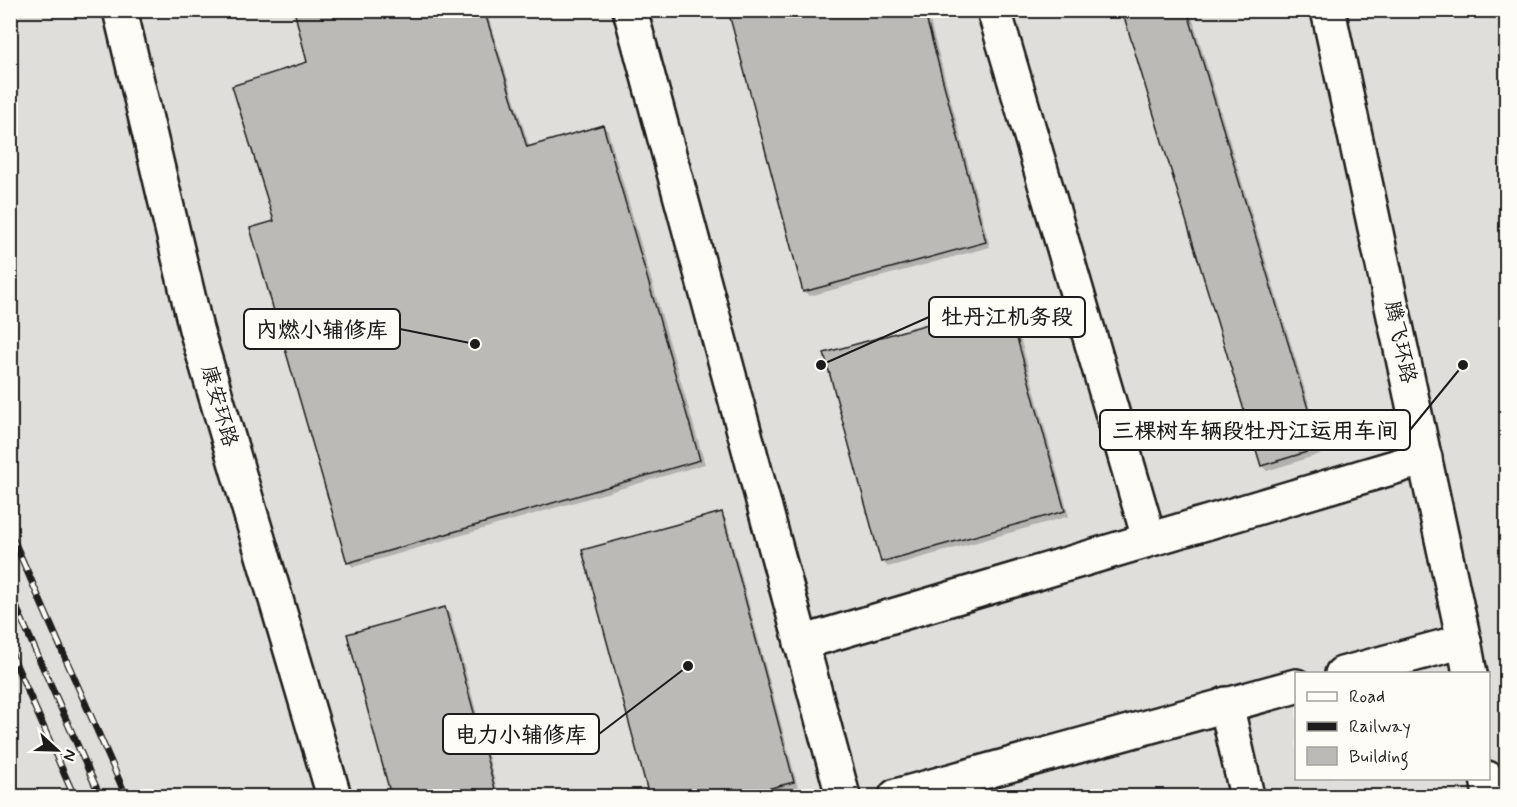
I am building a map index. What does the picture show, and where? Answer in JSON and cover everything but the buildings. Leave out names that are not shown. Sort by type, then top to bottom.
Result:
[{"type":"lane","name":"康安环路","points":[[120,10],[196,329],[334,796]]},
{"type":"lane","points":[[630,10],[843,796]]},
{"type":"lane","points":[[994,10],[1149,538]]},
{"type":"lane","name":"腾飞环路","points":[[1328,10],[1470,672]]},
{"type":"lane","points":[[801,643],[1425,458]]},
{"type":"lane","points":[[1349,672],[1464,641]]},
{"type":"lane","points":[[896,796],[1295,686]]},
{"type":"lane","points":[[1226,704],[1247,796]]},
{"type":"lane","points":[[1487,780],[1490,796]]},
{"type":"shaded area","points":[[10,11],[125,11],[336,796],[11,796]]},
{"type":"shaded area","points":[[127,11],[1506,11],[1506,796],[338,796]]},
{"type":"railway","points":[[10,532],[126,796]]},
{"type":"railway","points":[[10,593],[100,796]]},
{"type":"railway","points":[[10,651],[74,796]]},
{"type":"place","name":"内燃小辅修库","points":[[475,344]]},
{"type":"place","name":"牡丹江机务段","points":[[821,365]]},
{"type":"place","name":"三棵树车辆段牡丹江运用车间","points":[[1463,365]]},
{"type":"place","name":"电力小辅修库","points":[[688,666]]}]
